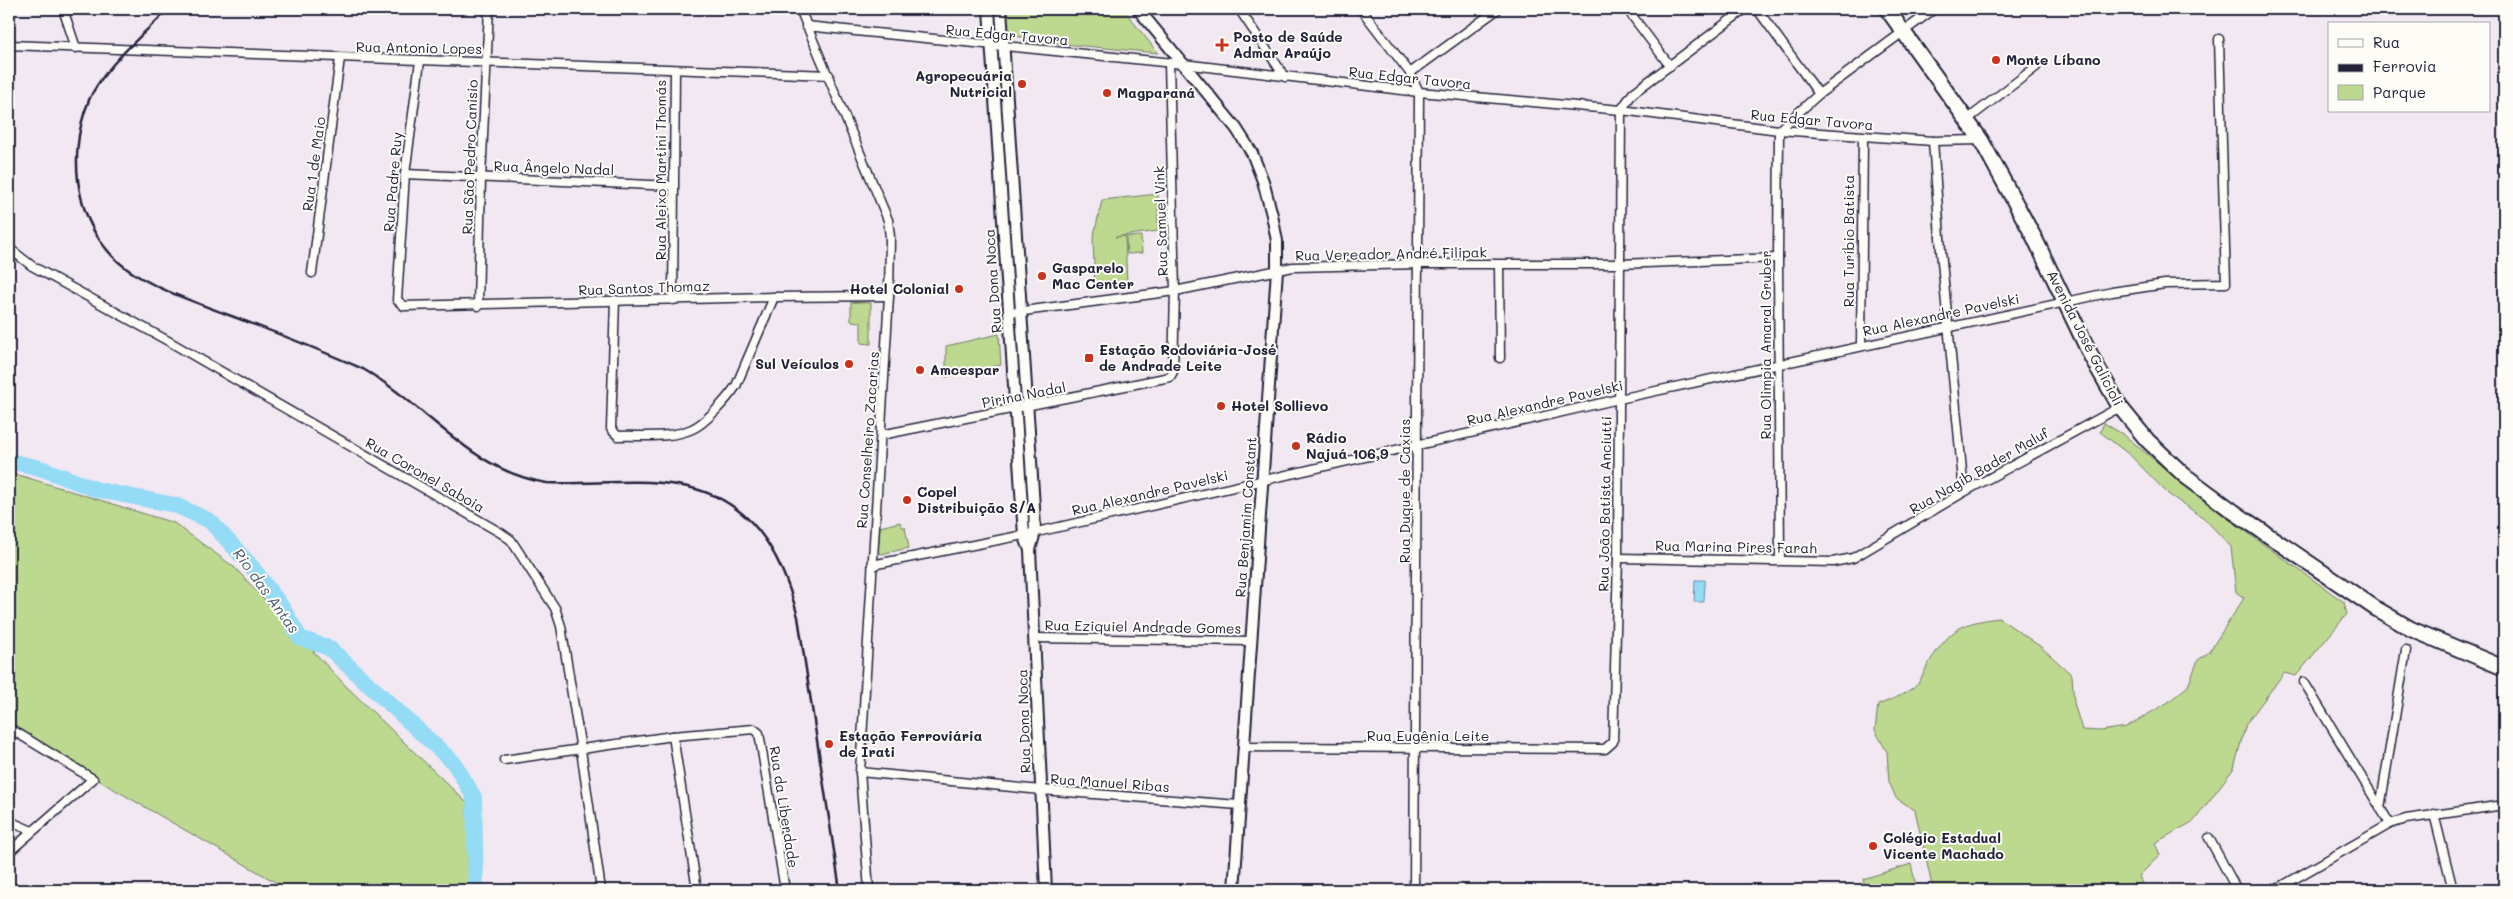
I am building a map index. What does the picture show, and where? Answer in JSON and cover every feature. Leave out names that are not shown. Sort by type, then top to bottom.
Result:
[{"type":"highway","name":"Avenida José Galicioli","points":[[1887,9],[1968,119],[1981,140],[2035,238],[2065,302],[2120,407],[2148,440],[2184,475],[2374,608],[2411,629],[2504,668]]},
{"type":"street","points":[[63,9],[76,48]]},
{"type":"street","name":"Rua São Pedro Canisio","points":[[478,306],[481,178],[489,9]]},
{"type":"street","name":"Rua Conselheiro Zacarias","points":[[800,9],[888,220],[890,237],[889,296],[860,772],[869,890]]},
{"type":"street","name":"Rua Dona Noca","points":[[989,9],[1024,535],[1030,550],[1046,890]]},
{"type":"street","name":"Rua Dona Noca","points":[[1001,9],[1035,532],[1030,550]]},
{"type":"street","name":"Rua Benjamim Constant","points":[[1138,9],[1236,128],[1252,153],[1263,181],[1277,242],[1277,270],[1234,890]]},
{"type":"street","points":[[1239,9],[1285,77]]},
{"type":"street","points":[[1361,9],[1410,73],[1419,92]]},
{"type":"street","points":[[1410,73],[1497,9]]},
{"type":"street","points":[[1627,9],[1670,66]]},
{"type":"street","points":[[1621,110],[1633,93],[1745,9]]},
{"type":"street","points":[[1757,9],[1819,94]]},
{"type":"street","points":[[1779,130],[1819,94],[1934,9]]},
{"type":"street","name":"Rua Edgar Tavora","points":[[806,26],[992,47],[1183,64],[1419,92],[1621,110],[1779,130],[1863,138],[1933,141],[1981,140]]},
{"type":"street","name":"Rua Alexandre Pavelski","points":[[872,565],[1024,535],[1947,326],[2112,292],[2165,284],[2226,283],[2219,39]]},
{"type":"street","name":"Rua Antonio Lopes","points":[[9,45],[829,75]]},
{"type":"street","name":"Rua 1 de Maio","points":[[312,273],[340,58]]},
{"type":"street","name":"Rua Padre Ruy","points":[[400,304],[397,300],[405,174],[420,61]]},
{"type":"street","name":"Rua Samuel Vink","points":[[1169,63],[1175,291],[1173,372],[1170,377]]},
{"type":"street","points":[[1968,119],[2036,67]]},
{"type":"street","name":"Rua Aleixo Martini Thomás","points":[[673,300],[675,70]]},
{"type":"street","name":"Rua Duque de Caxias","points":[[1414,890],[1419,92]]},
{"type":"street","name":"Rua João Batista Anciutti","points":[[1610,746],[1613,742],[1618,558],[1621,110]]},
{"type":"street","name":"Rua Olimpia Amaral Gruber","points":[[1779,130],[1780,560]]},
{"type":"street","name":"Rua Turíbio Batista","points":[[1861,345],[1863,138]]},
{"type":"street","points":[[1933,141],[1947,326],[1964,492]]},
{"type":"street","name":"Rua Ângelo Nadal","points":[[405,174],[673,186]]},
{"type":"street","points":[[1000,178],[1012,176]]},
{"type":"street","name":"Rua Coronel Saboia","points":[[9,248],[32,266],[170,342],[510,540],[555,608],[561,626],[582,750],[601,890]]},
{"type":"street","name":"Rua Vereador André Filipak","points":[[1009,312],[1175,291],[1293,267],[1419,264],[1619,264],[1778,258]]},
{"type":"street","points":[[1499,265],[1500,358]]},
{"type":"street","name":"Rua Santos Thomaz","points":[[400,304],[404,306],[478,306],[615,300],[889,296]]},
{"type":"street","points":[[615,300],[612,429],[618,436],[667,435],[691,430],[698,426],[728,397],[736,386],[774,297]]},
{"type":"street","name":"Pirina Nadal","points":[[881,435],[1015,410],[1170,377]]},
{"type":"street","name":"Rua Nagib Bader Maluf","points":[[1852,558],[1964,492],[2120,407]]},
{"type":"street","name":"Rua Marina Pires Farah","points":[[1618,558],[1833,562],[1852,558]]},
{"type":"street","name":"Rua Eziquiel Andrade Gomes","points":[[1035,638],[1251,641]]},
{"type":"street","points":[[2380,808],[2406,650]]},
{"type":"street","points":[[2304,682],[2390,824]]},
{"type":"street","points":[[9,728],[93,779],[9,852]]},
{"type":"street","name":"Rua da Liberdade","points":[[673,736],[748,728],[754,729],[759,734],[785,890]]},
{"type":"street","points":[[504,760],[673,736],[697,890]]},
{"type":"street","name":"Rua Eugênia Leite","points":[[1244,747],[1605,749],[1610,746]]},
{"type":"street","name":"Rua Manuel Ribas","points":[[860,772],[1041,790],[1239,805]]},
{"type":"street","points":[[2275,890],[2390,824],[2434,814],[2504,804]]},
{"type":"street","points":[[2434,814],[2453,890]]},
{"type":"street","points":[[9,821],[32,831]]},
{"type":"street","points":[[2209,838],[2236,890]]},
{"type":"street","points":[[9,888],[18,890]]},
{"type":"green space","points":[[1007,9],[1123,9],[1158,53],[1063,44],[1009,35]]},
{"type":"green space","points":[[1158,194],[1158,231],[1115,237],[1125,236],[1127,284],[1095,289],[1093,239],[1102,200]]},
{"type":"green space","points":[[1141,236],[1142,253],[1127,254],[1126,237]]},
{"type":"green space","points":[[851,302],[871,303],[871,344],[861,343],[861,322],[851,321]]},
{"type":"green space","points":[[999,334],[1001,365],[946,377],[946,346]]},
{"type":"green space","points":[[2104,423],[2124,435],[2209,505],[2344,602],[2347,614],[2296,676],[2284,673],[2246,724],[2234,768],[2194,821],[2155,843],[2160,855],[2139,876],[2145,890],[1933,890],[1915,810],[1896,798],[1889,782],[1887,752],[1875,730],[1878,705],[1905,693],[1915,686],[1930,661],[1951,634],[1975,622],[1999,618],[2041,647],[2072,675],[2074,703],[2082,730],[2101,731],[2126,727],[2167,703],[2188,686],[2198,660],[2209,652],[2244,598],[2236,592],[2231,547],[2204,518],[2168,494],[2131,456],[2100,432]]},
{"type":"green space","points":[[9,472],[174,523],[234,567],[345,685],[467,803],[469,890],[285,890],[284,887],[91,776],[9,721]]},
{"type":"green space","points":[[900,522],[902,527],[905,527],[909,548],[881,554],[878,551],[880,527]]},
{"type":"green space","points":[[1911,864],[1917,890],[1866,890],[1863,879]]},
{"type":"water","points":[[1695,580],[1705,580],[1704,602],[1694,602]]},
{"type":"waterway","name":"Rio das Antas","points":[[9,461],[40,468],[98,490],[175,505],[210,521],[252,567],[282,607],[300,638],[329,648],[454,763],[474,797],[476,890]]},
{"type":"railway","points":[[169,9],[125,51],[104,76],[89,100],[81,124],[77,173],[81,197],[89,220],[100,241],[116,260],[136,275],[158,287],[295,340],[363,369],[386,384],[472,451],[495,465],[520,476],[547,483],[645,482],[677,485],[703,491],[725,501],[743,514],[759,531],[772,550],[791,593],[798,617],[840,890]]},
{"type":"place","name":"Posto de Saúde Admar Araújo","points":[[1222,45]]},
{"type":"place","name":"Monte Líbano","points":[[1996,60]]},
{"type":"place","name":"Agropecuária Nutricial","points":[[1022,84]]},
{"type":"place","name":"Magparaná","points":[[1107,93]]},
{"type":"place","name":"Gasparelo Mac Center","points":[[1042,276]]},
{"type":"place","name":"Hotel Colonial","points":[[959,289]]},
{"type":"place","name":"Estação Rodoviária-José de Andrade Leite","points":[[1089,358]]},
{"type":"place","name":"Sul Veículos","points":[[849,364]]},
{"type":"place","name":"Amcespar","points":[[920,370]]},
{"type":"place","name":"Hotel Sollievo","points":[[1221,406]]},
{"type":"place","name":"Rádio Najuá 106,9","points":[[1296,446]]},
{"type":"place","name":"Copel Distribuição S/A","points":[[907,500]]},
{"type":"place","name":"Estação Ferroviária de Irati","points":[[829,744]]},
{"type":"place","name":"Colégio Estadual Vicente Machado","points":[[1873,846]]}]
